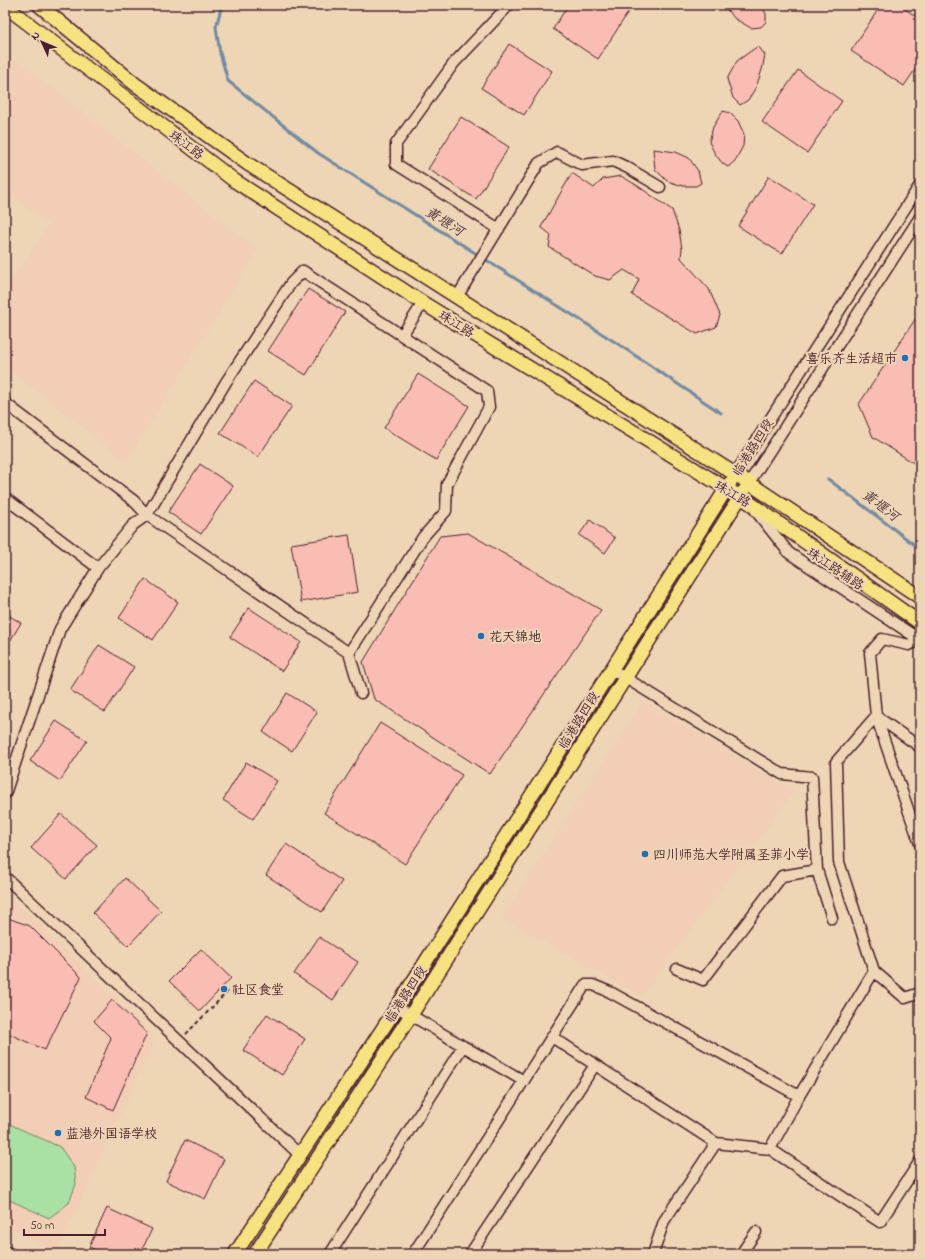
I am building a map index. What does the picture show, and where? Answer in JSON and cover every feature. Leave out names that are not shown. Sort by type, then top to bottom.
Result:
[{"type":"main road","name":"珠江路","points":[[38,5],[135,84],[248,164],[749,483],[920,597]]},
{"type":"main road","name":"珠江路","points":[[5,6],[235,181],[423,303],[726,490],[745,500],[920,623]]},
{"type":"main road","name":"临港路四段","points":[[235,1254],[398,1007],[726,490],[734,474]]},
{"type":"main road","name":"临港路四段","points":[[255,1254],[411,1015],[625,678],[745,500],[749,483]]},
{"type":"street","points":[[500,229],[396,164],[396,144],[454,62],[509,5]]},
{"type":"street","points":[[457,297],[540,163],[557,152],[582,165],[613,161],[660,187]]},
{"type":"street","name":"临港路四段","points":[[734,474],[920,185]]},
{"type":"street","name":"临港路四段","points":[[749,483],[920,217]]},
{"type":"street","points":[[5,794],[60,629],[98,568],[133,525],[147,515],[226,382],[291,283],[303,272],[487,391],[489,407],[447,484],[446,511],[423,537],[349,653]]},
{"type":"street","points":[[402,335],[423,303]]},
{"type":"street","points":[[5,403],[134,501],[147,515],[349,653],[361,693]]},
{"type":"street","points":[[5,498],[98,568]]},
{"type":"street","name":"珠江路辅路","points":[[745,500],[789,553],[920,640]]},
{"type":"street","points":[[920,640],[909,645],[882,639],[870,653],[876,716],[920,844]]},
{"type":"street","points":[[611,670],[782,774],[812,777],[817,870],[832,918]]},
{"type":"street","points":[[876,716],[920,748]]},
{"type":"street","points":[[876,716],[836,762],[839,862],[874,971],[905,998],[920,993]]},
{"type":"street","points":[[678,969],[703,980],[782,876],[817,870]]},
{"type":"street","points":[[5,877],[300,1155]]},
{"type":"street","points":[[770,1149],[799,1096],[874,971]]},
{"type":"street","points":[[413,1254],[585,985],[593,985],[610,992],[799,1096]]},
{"type":"street","points":[[398,1007],[462,1046],[524,1081]]},
{"type":"street","points":[[552,1037],[716,1143],[770,1149],[880,1222],[920,1161]]},
{"type":"street","points":[[330,1254],[462,1046]]},
{"type":"street","points":[[470,1254],[595,1065]]},
{"type":"street","points":[[653,1254],[664,1221],[716,1143]]},
{"type":"street","points":[[742,1254],[756,1232]]},
{"type":"street","points":[[5,1251],[11,1254]]},
{"type":"path","points":[[180,1041],[232,986]]},
{"type":"shaded area","points":[[18,62],[257,250],[126,461],[5,366],[5,291],[49,225],[5,188],[5,63]]},
{"type":"shaded area","name":"四川师范大学附属圣菲小学","points":[[643,702],[794,791],[641,996],[502,918]]},
{"type":"shaded area","name":"蓝港外国语学校","points":[[5,892],[155,1038],[57,1252],[5,1227]]},
{"type":"green space","points":[[5,1122],[60,1147],[74,1167],[76,1184],[69,1203],[49,1218],[5,1198]]},
{"type":"building","points":[[568,5],[633,5],[598,59],[553,29]]},
{"type":"building","points":[[723,5],[762,5],[766,14],[766,22],[761,27],[751,28],[735,19]]},
{"type":"building","points":[[881,5],[899,5],[920,19],[920,62],[904,86],[851,51]]},
{"type":"building","points":[[509,44],[552,71],[524,115],[481,88]]},
{"type":"building","points":[[758,46],[765,55],[762,70],[756,87],[748,100],[740,105],[733,98],[727,79],[737,61]]},
{"type":"building","points":[[798,70],[842,101],[807,153],[762,122]]},
{"type":"building","points":[[723,111],[730,113],[738,121],[744,134],[743,146],[735,161],[728,167],[723,164],[715,154],[709,142],[713,127]]},
{"type":"building","points":[[461,117],[509,147],[476,199],[428,169]]},
{"type":"building","points":[[653,149],[676,152],[689,158],[698,171],[701,183],[696,186],[683,186],[667,181],[655,169]]},
{"type":"building","points":[[572,173],[594,188],[603,179],[621,176],[672,210],[679,230],[682,249],[681,258],[709,289],[720,315],[716,327],[697,334],[632,295],[639,279],[624,270],[610,280],[595,276],[549,247],[551,235],[541,227]]},
{"type":"building","points":[[769,176],[813,204],[782,254],[738,226]]},
{"type":"building","points":[[308,289],[345,312],[306,375],[268,351]]},
{"type":"building","name":"喜乐齐生活超市","points":[[920,312],[920,467],[873,437],[859,404]]},
{"type":"building","points":[[418,374],[469,406],[436,460],[384,428]]},
{"type":"building","points":[[254,381],[292,406],[258,457],[220,433]]},
{"type":"building","points":[[200,464],[233,486],[201,534],[168,512]]},
{"type":"building","points":[[590,520],[615,538],[605,553],[579,535]]},
{"type":"building","name":"花天锦地","points":[[468,533],[601,610],[490,774],[374,699],[363,662],[440,536]]},
{"type":"building","points":[[349,535],[358,592],[301,602],[291,544]]},
{"type":"building","points":[[145,579],[178,602],[153,640],[119,618]]},
{"type":"building","points":[[249,608],[301,642],[282,671],[230,637]]},
{"type":"building","points":[[5,613],[21,623],[5,649]]},
{"type":"building","points":[[99,645],[134,667],[105,712],[70,690]]},
{"type":"building","points":[[287,693],[317,712],[292,751],[263,732]]},
{"type":"building","points":[[56,721],[87,741],[60,781],[30,761]]},
{"type":"building","points":[[380,723],[462,775],[405,864],[324,813]]},
{"type":"building","points":[[246,762],[277,781],[253,819],[223,800]]},
{"type":"building","points":[[61,814],[97,845],[66,879],[31,848]]},
{"type":"building","points":[[286,844],[342,881],[322,912],[266,875]]},
{"type":"building","points":[[125,878],[161,911],[128,946],[93,913]]},
{"type":"building","points":[[5,917],[30,926],[81,977],[45,1050],[5,1032]]},
{"type":"building","points":[[319,937],[358,962],[333,1000],[294,974]]},
{"type":"building","points":[[201,949],[231,978],[200,1011],[169,981]]},
{"type":"building","points":[[112,1000],[147,1033],[113,1110],[86,1097],[111,1038],[94,1021]]},
{"type":"building","points":[[267,1014],[305,1039],[282,1075],[243,1050]]},
{"type":"building","points":[[185,1140],[224,1159],[205,1199],[166,1181]]},
{"type":"building","points":[[107,1208],[152,1229],[140,1254],[105,1254],[89,1247]]},
{"type":"waterway","name":"黄堰河","points":[[222,5],[216,27],[220,53],[228,81],[318,153],[615,342],[721,413]]},
{"type":"waterway","name":"黄堰河","points":[[828,479],[920,549]]},
{"type":"place","name":"喜乐齐生活超市","points":[[905,358]]},
{"type":"place","name":"花天锦地","points":[[481,636]]},
{"type":"place","name":"四川师范大学附属圣菲小学","points":[[645,854]]},
{"type":"place","name":"社区食堂","points":[[224,989]]},
{"type":"place","name":"蓝港外国语学校","points":[[58,1133]]}]
